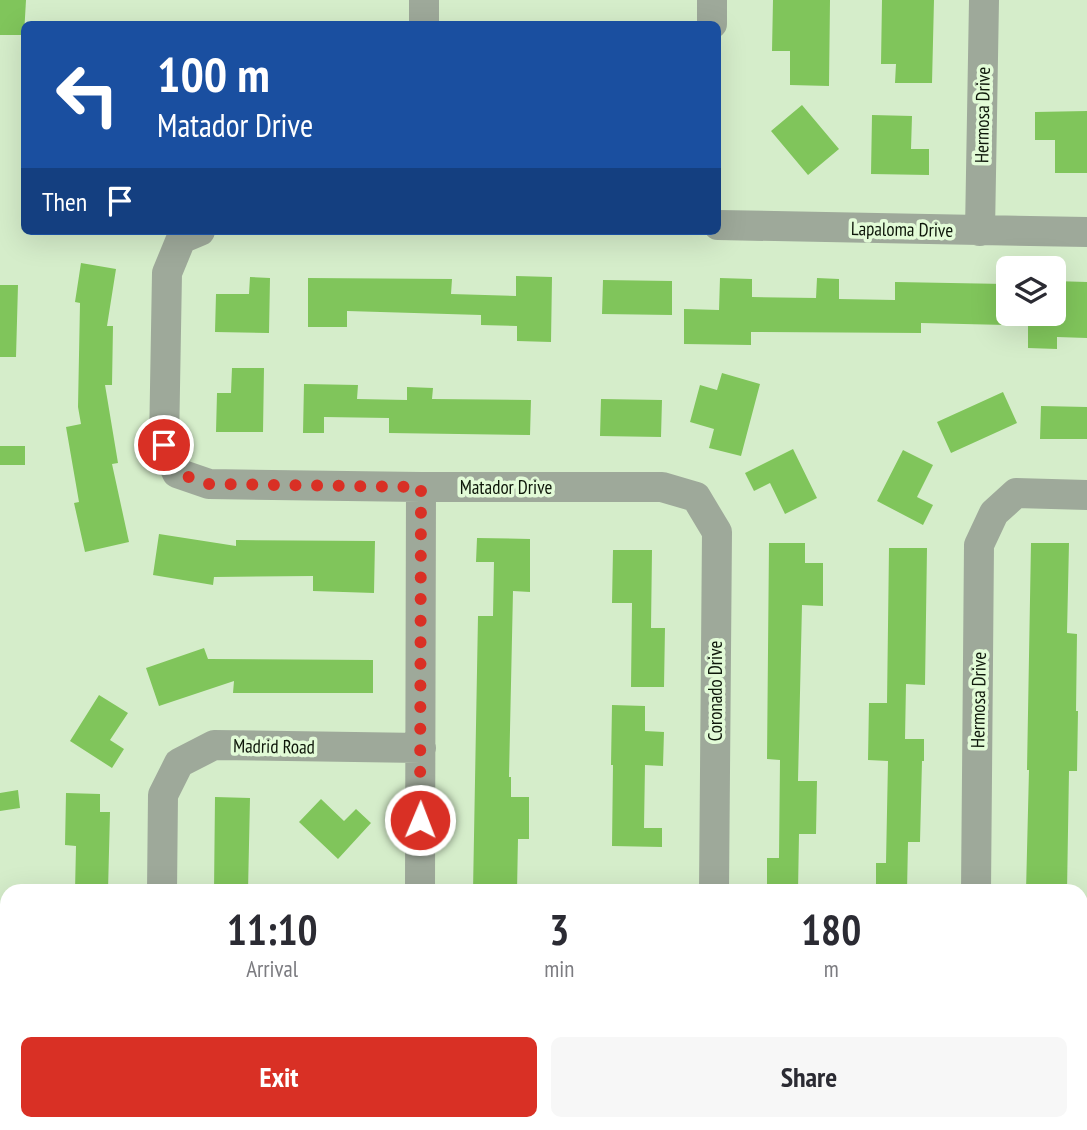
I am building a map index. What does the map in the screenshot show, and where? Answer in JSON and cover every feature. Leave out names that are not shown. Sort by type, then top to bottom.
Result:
[{"type":"street","points":[[424,0],[424,21]]},
{"type":"street","points":[[712,0],[712,21]]},
{"type":"street","name":"Hermosa Drive","points":[[980,231],[984,0]]},
{"type":"street","name":"Lapaloma Drive","points":[[721,225],[1087,232]]},
{"type":"street","name":"Matador Drive","points":[[190,235],[167,273],[164,445],[177,473],[209,484],[662,487],[696,497]]},
{"type":"street","points":[[420,884],[421,487]]},
{"type":"street","name":"Hermosa Drive","points":[[976,884],[979,545],[994,513],[1016,494],[1087,495]]},
{"type":"street","name":"Coronado Drive","points":[[696,497],[717,532],[714,884]]},
{"type":"street","name":"Madrid Road","points":[[162,884],[163,795],[179,763],[214,745],[421,748]]},
{"type":"building","points":[[0,0],[26,0],[21,35],[0,35]]},
{"type":"building","points":[[773,0],[830,0],[829,86],[790,85],[790,51],[772,51]]},
{"type":"building","points":[[882,0],[934,0],[932,83],[895,83],[896,64],[881,64]]},
{"type":"building","points":[[802,105],[839,149],[808,175],[771,131]]},
{"type":"building","points":[[1087,111],[1087,173],[1055,173],[1055,140],[1035,140],[1035,112]]},
{"type":"building","points":[[872,115],[912,116],[911,149],[929,149],[929,175],[871,174]]},
{"type":"building","points":[[81,263],[116,269],[107,326],[113,326],[112,385],[105,385],[118,463],[112,464],[129,542],[85,552],[74,503],[79,502],[66,427],[81,424],[78,407],[80,303],[75,302]]},
{"type":"building","points":[[516,276],[552,277],[551,342],[517,341],[517,326],[481,325],[481,315],[347,311],[347,327],[308,327],[308,278],[452,279],[451,294],[516,296]]},
{"type":"building","points":[[250,277],[270,278],[269,333],[215,332],[216,294],[249,294]]},
{"type":"building","points":[[720,278],[752,279],[752,297],[816,298],[817,278],[839,279],[839,299],[895,300],[895,282],[996,284],[996,325],[921,323],[921,333],[751,332],[751,345],[684,344],[684,309],[719,310]]},
{"type":"building","points":[[603,280],[672,281],[672,315],[602,314]]},
{"type":"building","points":[[1066,281],[1087,282],[1087,338],[1057,337],[1057,349],[1028,348],[1028,326],[1066,326]]},
{"type":"building","points":[[0,285],[18,285],[16,357],[0,357]]},
{"type":"building","points":[[232,368],[264,368],[263,432],[216,432],[217,393],[231,393]]},
{"type":"building","points":[[722,373],[760,384],[741,456],[709,448],[714,429],[690,422],[700,385],[717,390]]},
{"type":"building","points":[[304,384],[358,385],[357,399],[407,400],[407,387],[433,388],[432,399],[531,400],[530,435],[389,433],[389,418],[324,417],[324,433],[303,433]]},
{"type":"building","points":[[1003,392],[1017,423],[951,453],[937,422]]},
{"type":"building","points":[[601,399],[662,400],[661,437],[600,436]]},
{"type":"building","points":[[1041,406],[1087,407],[1087,439],[1040,439]]},
{"type":"building","points":[[0,446],[25,446],[25,465],[0,465]]},
{"type":"building","points":[[793,449],[817,498],[785,514],[770,483],[754,491],[745,473]]},
{"type":"building","points":[[903,450],[933,465],[917,497],[933,505],[923,525],[877,501]]},
{"type":"building","points":[[159,534],[236,546],[236,540],[375,541],[374,593],[313,591],[313,576],[214,577],[213,585],[153,575]]},
{"type":"building","points":[[477,538],[530,539],[530,592],[513,591],[509,777],[511,797],[529,797],[529,839],[518,839],[517,884],[473,884],[478,616],[493,616],[494,562],[476,562]]},
{"type":"building","points":[[769,543],[805,543],[805,563],[823,563],[823,606],[802,605],[798,781],[817,781],[816,834],[799,834],[798,884],[767,884],[767,858],[779,858],[780,760],[767,759]]},
{"type":"building","points":[[1031,543],[1069,543],[1067,633],[1077,634],[1078,711],[1077,771],[1069,771],[1067,884],[1026,884]]},
{"type":"building","points":[[889,548],[927,548],[925,685],[906,684],[905,739],[924,739],[920,842],[908,842],[907,884],[876,884],[876,863],[886,863],[888,761],[868,760],[869,703],[887,703]]},
{"type":"building","points":[[613,550],[652,550],[651,628],[665,628],[664,687],[631,687],[632,603],[612,603]]},
{"type":"building","points":[[204,648],[208,659],[373,660],[373,693],[233,693],[234,681],[159,706],[146,668]]},
{"type":"building","points":[[99,695],[128,713],[110,740],[124,749],[112,768],[70,741]]},
{"type":"building","points":[[612,705],[645,706],[645,731],[664,732],[663,766],[645,765],[644,828],[662,828],[662,847],[612,846]]},
{"type":"building","points":[[18,790],[20,808],[0,811],[0,793]]},
{"type":"building","points":[[66,793],[100,794],[100,812],[110,812],[108,884],[75,884],[76,846],[65,845]]},
{"type":"building","points":[[215,797],[250,798],[248,884],[214,884]]},
{"type":"building","points":[[321,799],[344,821],[356,809],[371,823],[338,859],[299,822]]},
{"type":"route","points":[[164,445],[177,473],[209,484],[421,487],[420,820]]}]
